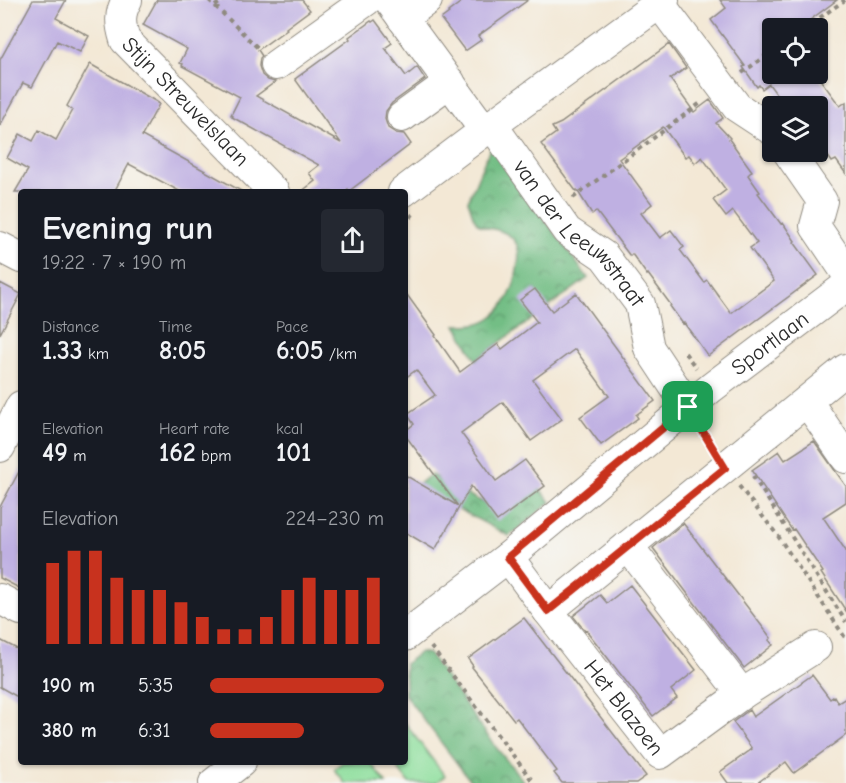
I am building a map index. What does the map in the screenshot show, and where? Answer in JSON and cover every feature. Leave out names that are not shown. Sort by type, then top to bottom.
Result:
[{"type":"street","name":"Stijn Streuvelslaan","points":[[128,0],[123,7],[120,24],[125,39],[271,189]]},
{"type":"street","points":[[276,65],[367,0]]},
{"type":"street","points":[[396,9],[427,0]]},
{"type":"street","points":[[407,189],[660,1],[737,107],[762,123]]},
{"type":"street","name":"van der Leeuwstraat","points":[[396,9],[567,231],[604,256],[640,304],[649,348],[688,407]]},
{"type":"street","points":[[402,117],[450,82]]},
{"type":"street","points":[[795,162],[822,201],[815,226],[846,272]]},
{"type":"street","points":[[0,247],[18,256]]},
{"type":"street","name":"Sportlaan","points":[[410,632],[508,557],[688,407],[846,286]]},
{"type":"street","points":[[548,611],[846,369]]},
{"type":"street","points":[[807,401],[846,458]]},
{"type":"street","points":[[0,447],[18,412]]},
{"type":"street","points":[[628,546],[742,694]]},
{"type":"street","name":"Het Blazoen","points":[[508,557],[660,754],[742,694],[816,647]]},
{"type":"street","points":[[0,599],[18,608]]},
{"type":"street","points":[[214,783],[238,765]]},
{"type":"path","points":[[209,0],[276,65]]},
{"type":"path","points":[[215,6],[224,0]]},
{"type":"path","points":[[820,18],[846,0]]},
{"type":"path","points":[[554,213],[762,58]]},
{"type":"path","points":[[688,407],[787,530],[846,622]]},
{"type":"path","points":[[732,462],[846,639]]},
{"type":"path","points":[[778,536],[787,530]]},
{"type":"path","points":[[410,632],[534,783]]},
{"type":"green space","points":[[491,146],[588,278],[476,360],[456,325],[484,321],[498,311],[513,288],[519,260],[514,240],[504,232],[477,223],[468,201]]},
{"type":"green space","points":[[431,475],[503,513],[539,488],[551,502],[509,536],[415,486]]},
{"type":"green space","points":[[420,652],[429,654],[495,746],[525,783],[472,783],[408,699],[408,662]]},
{"type":"green space","points":[[408,727],[445,776],[435,783],[409,783],[395,765],[408,765]]},
{"type":"green space","points":[[339,765],[372,765],[386,783],[345,783],[334,769]]},
{"type":"building","points":[[33,0],[66,0],[56,18],[89,36],[80,52],[57,41],[32,87],[23,83],[0,126],[0,60]]},
{"type":"building","points":[[157,0],[302,0],[310,10],[258,50],[262,56],[259,66],[262,75],[275,82],[256,96],[341,143],[295,79],[375,20],[392,43],[385,48],[406,76],[417,67],[425,79],[392,103],[386,111],[385,119],[388,128],[396,133],[404,134],[411,144],[352,189],[305,189],[315,181],[309,173],[319,165],[232,117],[240,97],[182,66],[183,64],[180,63],[187,49],[143,25]]},
{"type":"building","points":[[464,0],[528,0],[478,36],[481,40],[465,51],[441,19]]},
{"type":"building","points":[[720,0],[837,0],[813,18],[762,18],[762,84],[769,84],[762,89],[759,85],[757,87],[743,67],[745,66],[711,20],[726,8]]},
{"type":"building","points":[[669,44],[686,68],[670,79],[694,112],[710,100],[723,118],[716,123],[730,138],[752,171],[748,175],[760,192],[758,193],[781,224],[783,223],[818,275],[708,356],[648,274],[632,254],[630,256],[596,211],[592,214],[577,190],[541,144],[556,133],[552,127],[561,123]],"holes":[[[663,127],[685,157],[689,155],[695,163],[702,157],[726,190],[713,200],[726,217],[733,211],[757,243],[750,248],[774,281],[731,313],[707,280],[704,282],[680,250],[684,247],[671,230],[660,238],[641,213],[652,204],[619,159]]]},
{"type":"building","points":[[90,64],[159,104],[142,136],[238,189],[175,189],[129,164],[116,189],[18,189],[18,192],[15,192],[28,170],[7,158],[20,134],[33,141],[39,130],[56,140],[72,110],[67,106]]},
{"type":"building","points":[[769,84],[824,84],[840,106],[846,102],[846,174],[836,160],[832,162],[828,156],[828,96],[778,96]]},
{"type":"building","points":[[0,283],[18,292],[18,300],[0,334]]},
{"type":"building","points":[[535,289],[552,311],[576,293],[655,401],[636,415],[638,418],[601,445],[580,417],[609,396],[575,349],[533,380],[562,419],[531,441],[503,402],[461,433],[496,481],[525,460],[545,486],[497,521],[471,486],[435,550],[408,534],[408,477],[458,506],[408,439],[408,429],[414,424],[408,413],[435,395],[416,370],[408,376],[408,296],[460,372],[498,344],[502,349],[537,322],[520,300]]},
{"type":"building","points":[[814,441],[846,486],[846,502],[823,517],[846,551],[846,611],[821,573],[823,572],[752,470],[779,451],[785,460]]},
{"type":"building","points":[[18,474],[18,587],[0,578],[0,507]]},
{"type":"building","points":[[683,523],[771,638],[769,640],[773,645],[744,668],[653,548]]},
{"type":"building","points":[[630,585],[696,670],[671,690],[677,698],[653,716],[573,616],[600,595],[607,603]]},
{"type":"building","points":[[524,618],[646,776],[636,783],[562,783],[554,773],[557,771],[517,718],[514,720],[472,667],[468,659]]},
{"type":"building","points":[[0,640],[18,649],[18,697],[0,687]]},
{"type":"building","points":[[812,675],[830,699],[834,696],[838,703],[846,698],[846,735],[794,773],[786,762],[757,783],[728,783],[720,772],[752,749],[733,722],[749,710],[753,717]]},
{"type":"route","points":[[688,407],[725,468],[548,611],[508,557],[688,407]]}]
